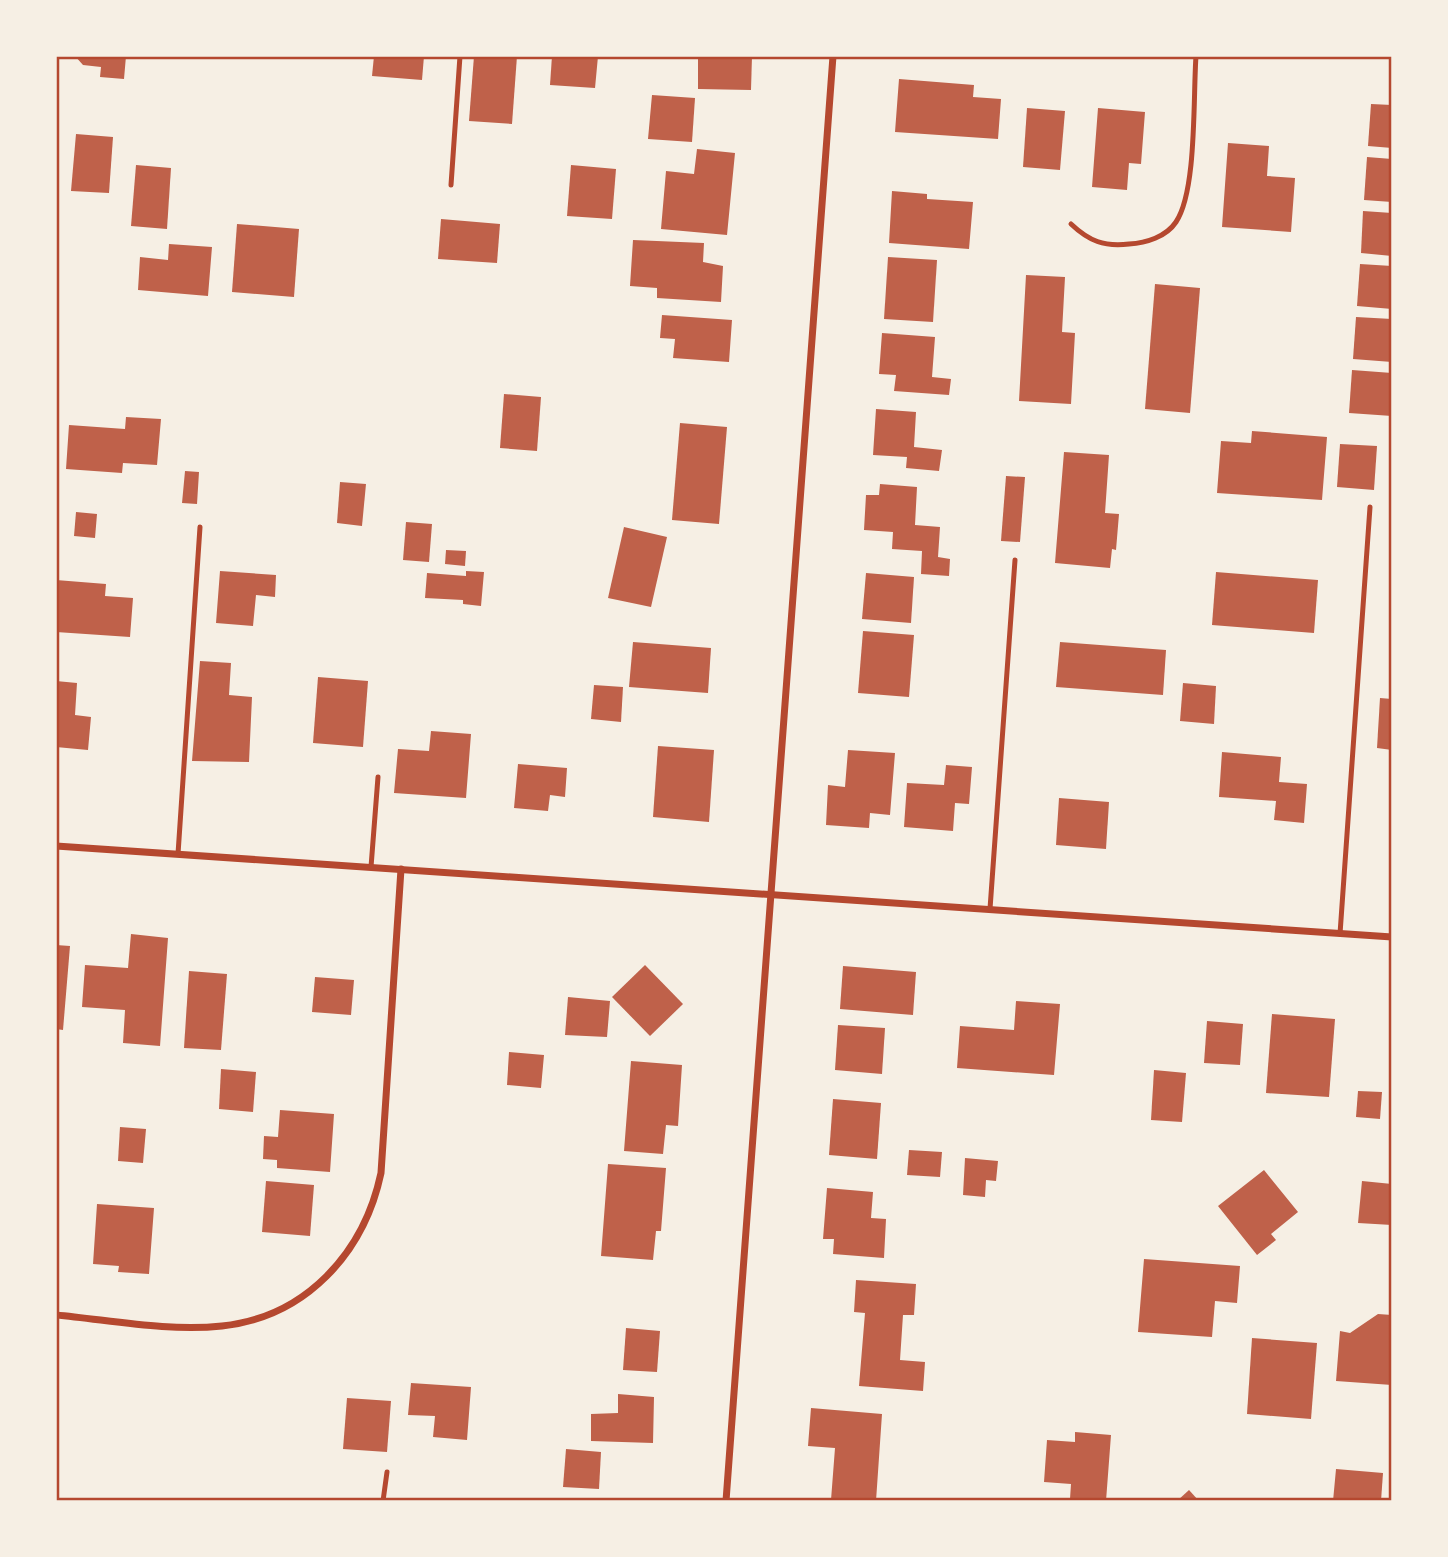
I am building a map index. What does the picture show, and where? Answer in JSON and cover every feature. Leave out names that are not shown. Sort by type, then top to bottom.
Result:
[{"type":"street","points":[[726,1501],[769,894],[834,56]]},
{"type":"street","points":[[56,846],[1392,937]]},
{"type":"street","points":[[56,1315],[191,1327],[238,1323],[268,1315],[296,1301],[322,1282],[344,1259],[368,1219],[381,1173],[401,869]]},
{"type":"lane","points":[[451,185],[460,56]]},
{"type":"lane","points":[[1071,224],[1087,239],[1112,246],[1148,243],[1175,224],[1187,200],[1196,56]]},
{"type":"lane","points":[[1340,934],[1370,506]]},
{"type":"lane","points":[[178,854],[200,527]]},
{"type":"lane","points":[[990,909],[1015,560]]},
{"type":"lane","points":[[371,867],[378,777]]},
{"type":"lane","points":[[383,1501],[387,1472]]},
{"type":"building","points":[[75,56],[126,56],[124,79],[100,77],[101,67],[83,65]]},
{"type":"building","points":[[328,56],[328,59],[310,58]]},
{"type":"building","points":[[374,56],[424,56],[422,80],[372,76]]},
{"type":"building","points":[[474,56],[517,56],[512,124],[469,121]]},
{"type":"building","points":[[552,56],[598,56],[595,88],[550,85]]},
{"type":"building","points":[[698,56],[752,56],[751,90],[698,89]]},
{"type":"building","points":[[899,79],[974,85],[973,97],[1001,99],[998,139],[895,132]]},
{"type":"building","points":[[652,95],[695,98],[692,142],[648,139]]},
{"type":"building","points":[[1371,104],[1392,105],[1392,148],[1368,146]]},
{"type":"building","points":[[1027,108],[1065,111],[1060,170],[1023,167]]},
{"type":"building","points":[[1098,108],[1145,112],[1141,164],[1129,163],[1127,190],[1092,187]]},
{"type":"building","points":[[76,134],[113,137],[109,193],[71,191]]},
{"type":"building","points":[[1228,143],[1269,146],[1267,176],[1295,178],[1291,232],[1222,227]]},
{"type":"building","points":[[697,149],[735,153],[727,235],[661,229],[666,171],[694,174]]},
{"type":"building","points":[[1367,157],[1392,159],[1392,202],[1364,200]]},
{"type":"building","points":[[136,165],[171,168],[167,229],[131,226]]},
{"type":"building","points":[[571,165],[616,169],[612,219],[567,216]]},
{"type":"building","points":[[892,191],[927,194],[927,199],[973,202],[969,249],[889,243]]},
{"type":"building","points":[[1363,211],[1392,213],[1392,256],[1361,253]]},
{"type":"building","points":[[441,219],[500,224],[497,263],[438,259]]},
{"type":"building","points":[[237,224],[299,229],[294,297],[232,292]]},
{"type":"building","points":[[633,240],[704,243],[703,262],[723,266],[721,302],[657,298],[657,288],[630,286]]},
{"type":"building","points":[[169,244],[212,247],[208,296],[138,290],[140,257],[168,260]]},
{"type":"building","points":[[888,257],[937,260],[933,322],[884,319]]},
{"type":"building","points":[[1360,264],[1392,266],[1392,309],[1357,306]]},
{"type":"building","points":[[1026,275],[1065,277],[1062,332],[1075,333],[1071,404],[1019,401]]},
{"type":"building","points":[[1155,284],[1200,288],[1190,413],[1145,409]]},
{"type":"building","points":[[662,315],[732,320],[729,362],[673,358],[675,339],[660,338]]},
{"type":"building","points":[[1356,317],[1392,319],[1392,362],[1353,359]]},
{"type":"building","points":[[882,333],[935,337],[932,377],[951,379],[949,395],[894,391],[896,375],[879,374]]},
{"type":"building","points":[[1352,370],[1392,373],[1392,416],[1349,413]]},
{"type":"building","points":[[504,394],[541,397],[537,451],[500,448]]},
{"type":"building","points":[[876,409],[916,412],[914,447],[942,450],[939,471],[906,468],[907,457],[873,455]]},
{"type":"building","points":[[126,417],[161,419],[157,465],[123,463],[122,473],[66,469],[69,425],[125,429]]},
{"type":"building","points":[[680,423],[727,427],[719,524],[672,520]]},
{"type":"building","points":[[1252,431],[1327,437],[1322,500],[1217,493],[1221,441],[1251,443]]},
{"type":"building","points":[[1340,444],[1377,446],[1374,490],[1337,487]]},
{"type":"building","points":[[1064,452],[1109,455],[1105,513],[1119,514],[1116,550],[1112,549],[1110,568],[1055,563]]},
{"type":"building","points":[[185,471],[199,472],[197,504],[182,503]]},
{"type":"building","points":[[1006,476],[1025,477],[1020,542],[1001,541]]},
{"type":"building","points":[[340,482],[366,484],[362,526],[337,523]]},
{"type":"building","points":[[880,484],[917,487],[915,525],[940,527],[938,557],[950,559],[949,576],[921,574],[922,551],[892,549],[893,532],[864,530],[866,495],[879,495]]},
{"type":"building","points":[[76,512],[97,514],[95,538],[74,536]]},
{"type":"building","points":[[406,522],[432,524],[429,562],[403,560]]},
{"type":"building","points":[[624,527],[667,537],[651,607],[608,598]]},
{"type":"building","points":[[446,550],[466,551],[465,566],[445,564]]},
{"type":"building","points":[[220,571],[276,575],[275,597],[256,595],[253,626],[216,623]]},
{"type":"building","points":[[466,571],[484,572],[481,606],[463,604],[463,600],[425,598],[427,573],[466,576]]},
{"type":"building","points":[[1216,572],[1318,580],[1314,633],[1212,625]]},
{"type":"building","points":[[866,573],[914,577],[911,623],[862,619]]},
{"type":"building","points":[[56,580],[106,584],[105,596],[133,598],[130,637],[56,632]]},
{"type":"building","points":[[863,631],[914,635],[909,697],[858,693]]},
{"type":"building","points":[[633,642],[711,648],[708,693],[629,687]]},
{"type":"building","points":[[1060,642],[1166,650],[1163,695],[1056,687]]},
{"type":"building","points":[[200,661],[231,663],[229,695],[252,697],[249,762],[192,761]]},
{"type":"building","points":[[318,677],[368,681],[363,747],[313,743]]},
{"type":"building","points":[[56,681],[77,683],[75,715],[91,717],[88,750],[56,747]]},
{"type":"building","points":[[1183,683],[1216,686],[1214,724],[1180,721]]},
{"type":"building","points":[[594,685],[623,687],[621,722],[591,719]]},
{"type":"building","points":[[1380,698],[1392,699],[1392,750],[1377,748]]},
{"type":"building","points":[[431,731],[471,734],[466,798],[394,793],[398,749],[429,751]]},
{"type":"building","points":[[658,746],[714,750],[709,822],[653,817]]},
{"type":"building","points":[[848,750],[895,753],[890,815],[870,813],[869,828],[826,825],[828,785],[845,787]]},
{"type":"building","points":[[1222,752],[1281,757],[1279,782],[1307,784],[1304,823],[1274,820],[1276,801],[1219,797]]},
{"type":"building","points":[[518,764],[567,768],[565,797],[550,795],[548,811],[514,808]]},
{"type":"building","points":[[946,765],[972,767],[969,804],[955,803],[953,831],[904,827],[907,783],[944,785]]},
{"type":"building","points":[[1059,798],[1109,802],[1106,849],[1056,845]]},
{"type":"building","points":[[131,934],[168,938],[160,1046],[123,1043],[125,1010],[82,1007],[85,965],[128,968]]},
{"type":"building","points":[[56,945],[70,946],[63,1030],[56,1029]]},
{"type":"building","points":[[645,965],[683,1004],[650,1036],[612,997]]},
{"type":"building","points":[[843,966],[916,972],[913,1015],[840,1009]]},
{"type":"building","points":[[189,971],[227,974],[221,1050],[184,1048]]},
{"type":"building","points":[[315,977],[354,980],[351,1015],[312,1012]]},
{"type":"building","points":[[568,997],[610,1001],[607,1037],[565,1035]]},
{"type":"building","points":[[1016,1001],[1060,1004],[1054,1075],[957,1068],[960,1026],[1014,1030]]},
{"type":"building","points":[[1272,1014],[1335,1019],[1329,1097],[1266,1093]]},
{"type":"building","points":[[1207,1021],[1243,1024],[1240,1065],[1204,1063]]},
{"type":"building","points":[[838,1025],[885,1028],[882,1074],[835,1070]]},
{"type":"building","points":[[509,1052],[544,1055],[541,1088],[507,1085]]},
{"type":"building","points":[[631,1061],[682,1065],[678,1126],[666,1125],[663,1154],[624,1151]]},
{"type":"building","points":[[221,1069],[256,1072],[253,1112],[219,1109]]},
{"type":"building","points":[[1154,1070],[1186,1073],[1182,1122],[1151,1120]]},
{"type":"building","points":[[1358,1091],[1382,1092],[1380,1119],[1356,1117]]},
{"type":"building","points":[[833,1099],[881,1103],[877,1159],[829,1155]]},
{"type":"building","points":[[280,1110],[334,1114],[330,1172],[277,1168],[277,1160],[263,1159],[264,1136],[278,1137]]},
{"type":"building","points":[[120,1127],[146,1129],[143,1163],[118,1161]]},
{"type":"building","points":[[909,1150],[942,1152],[940,1177],[907,1175]]},
{"type":"building","points":[[965,1158],[998,1161],[996,1181],[986,1180],[985,1197],[963,1195]]},
{"type":"building","points":[[608,1164],[666,1168],[661,1231],[656,1231],[653,1260],[601,1256]]},
{"type":"building","points":[[1264,1170],[1298,1212],[1271,1234],[1276,1240],[1257,1255],[1218,1206]]},
{"type":"building","points":[[266,1181],[314,1185],[310,1236],[262,1232]]},
{"type":"building","points":[[1362,1181],[1392,1184],[1392,1225],[1358,1223]]},
{"type":"building","points":[[827,1188],[873,1192],[871,1218],[886,1219],[884,1258],[833,1254],[834,1239],[823,1239]]},
{"type":"building","points":[[97,1204],[154,1208],[149,1274],[118,1272],[119,1266],[93,1264]]},
{"type":"building","points":[[1144,1259],[1240,1266],[1237,1303],[1215,1301],[1212,1337],[1138,1332]]},
{"type":"building","points":[[856,1280],[916,1284],[914,1315],[903,1315],[900,1360],[925,1362],[923,1391],[859,1386],[865,1313],[854,1312]]},
{"type":"building","points":[[1378,1314],[1392,1315],[1392,1385],[1336,1381],[1340,1331],[1350,1333]]},
{"type":"building","points":[[626,1328],[660,1331],[657,1372],[623,1370]]},
{"type":"building","points":[[1252,1338],[1317,1343],[1311,1419],[1247,1414]]},
{"type":"building","points":[[411,1383],[471,1387],[467,1440],[433,1437],[435,1416],[408,1415]]},
{"type":"building","points":[[618,1394],[654,1397],[653,1443],[591,1441],[591,1414],[618,1413]]},
{"type":"building","points":[[347,1398],[391,1401],[387,1452],[343,1449]]},
{"type":"building","points":[[811,1408],[882,1414],[876,1501],[831,1500],[835,1448],[808,1446]]},
{"type":"building","points":[[1075,1432],[1111,1435],[1106,1501],[1070,1499],[1071,1484],[1044,1482],[1047,1440],[1075,1442]]},
{"type":"building","points":[[566,1449],[601,1452],[599,1489],[563,1487]]},
{"type":"building","points":[[1336,1469],[1383,1473],[1381,1501],[1333,1501]]},
{"type":"building","points":[[1189,1490],[1199,1501],[1177,1501]]}]
